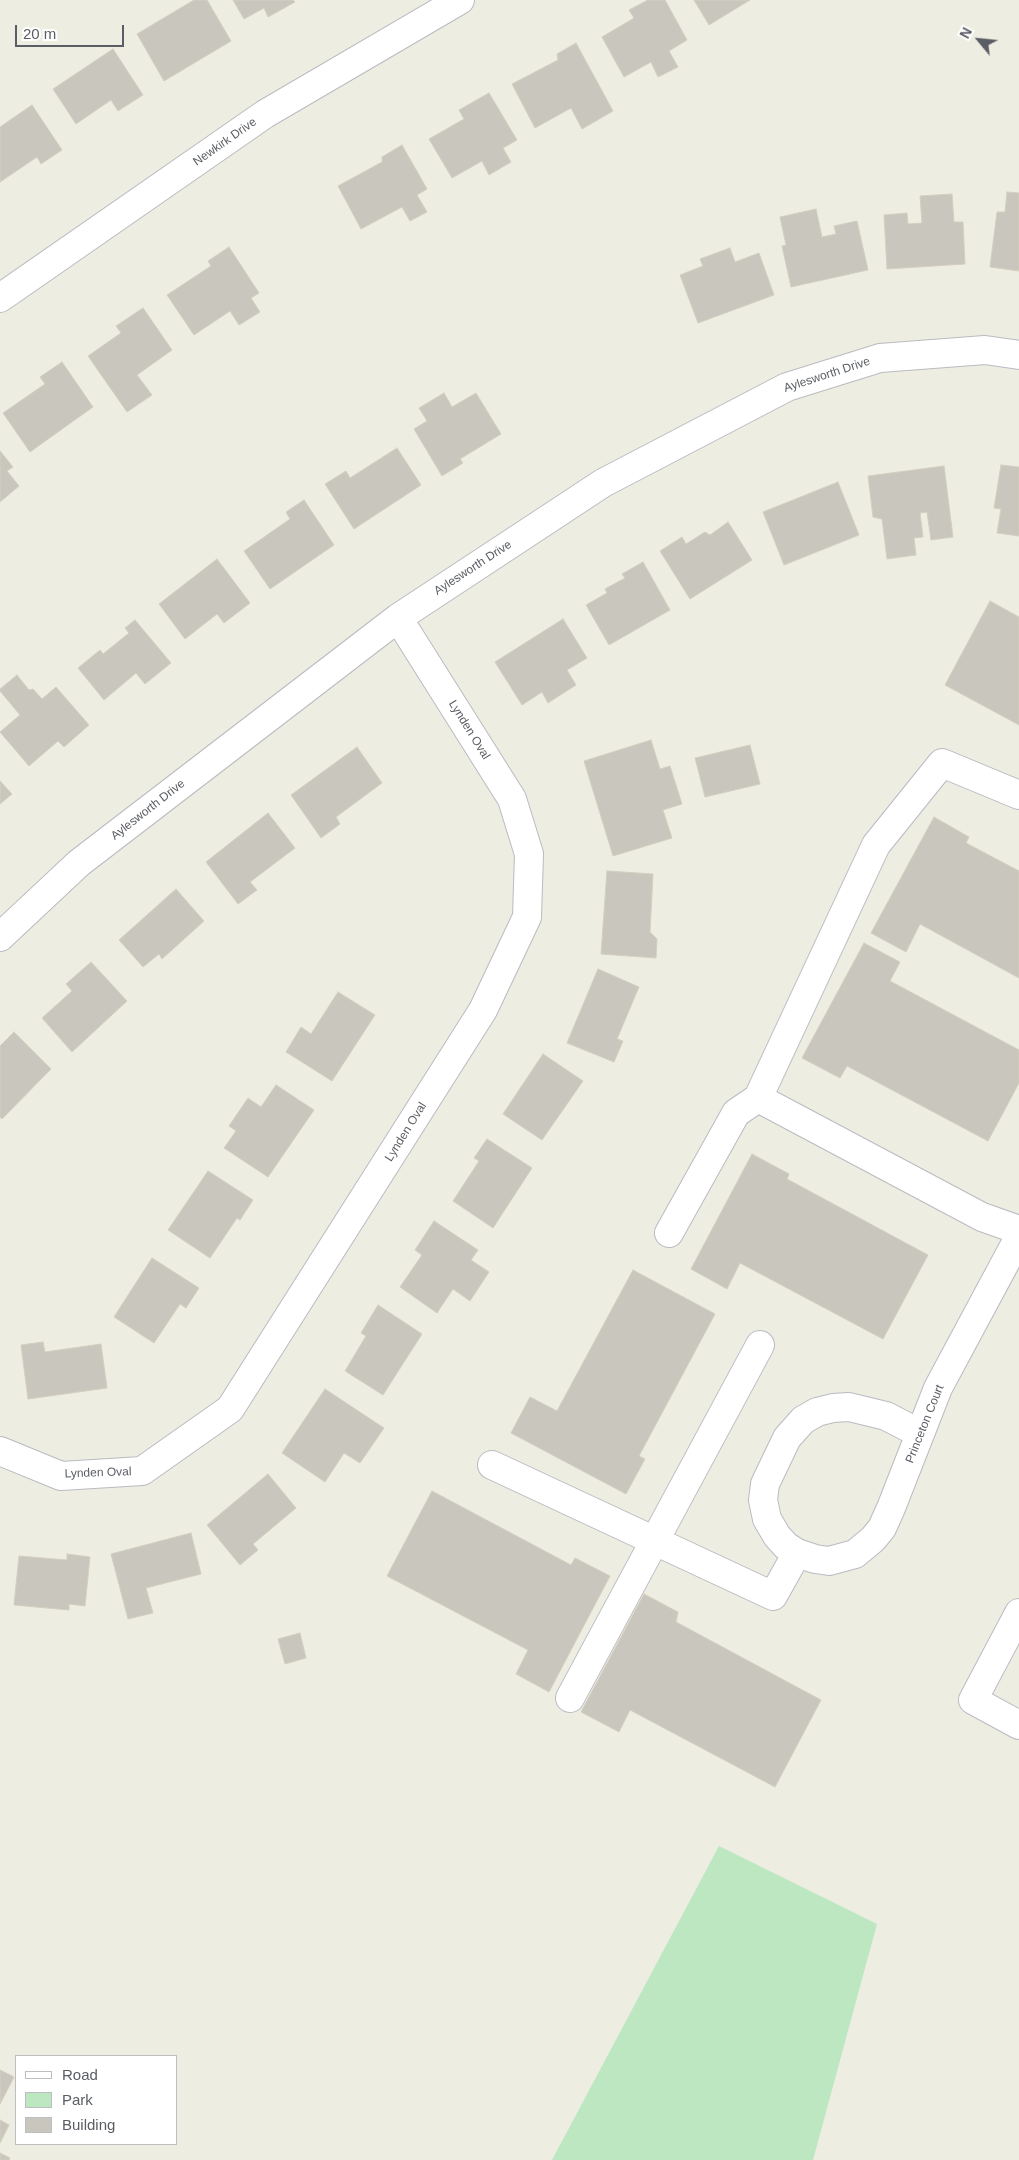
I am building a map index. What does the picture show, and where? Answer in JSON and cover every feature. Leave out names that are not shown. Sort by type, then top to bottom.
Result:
[{"type":"street","name":"Newkirk Drive","points":[[0,298],[265,114],[460,0]]},
{"type":"street","name":"Aylesworth Drive","points":[[0,936],[79,863],[398,618],[603,482],[786,387],[880,358],[985,350],[1019,355]]},
{"type":"street","name":"Lynden Oval","points":[[0,1451],[61,1476],[142,1471],[230,1409],[483,1010],[527,917],[529,854],[512,799],[398,618]]},
{"type":"street","points":[[669,1233],[736,1113],[758,1098],[876,845],[942,763],[1019,795]]},
{"type":"street","points":[[758,1098],[982,1217],[1019,1230]]},
{"type":"street","name":"Princeton Court","points":[[798,1553],[815,1560],[829,1561],[855,1554],[865,1548],[882,1528],[892,1508],[919,1433],[938,1388],[1019,1237]]},
{"type":"street","points":[[570,1698],[760,1345]]},
{"type":"street","points":[[492,1465],[773,1596],[798,1553],[786,1546],[777,1536],[767,1519],[763,1500],[765,1484],[788,1438],[803,1420],[817,1412],[849,1407],[886,1416],[919,1433]]},
{"type":"street","points":[[1019,1614],[973,1700],[1019,1726]]},
{"type":"green space","points":[[719,1846],[877,1924],[813,2160],[552,2160]]},
{"type":"building","points":[[194,0],[207,0],[231,41],[164,81],[137,34]]},
{"type":"building","points":[[233,0],[293,0],[295,2],[268,17],[264,8],[244,19]]},
{"type":"building","points":[[648,0],[665,0],[687,40],[669,51],[678,67],[658,77],[651,62],[624,77],[602,37],[634,18],[629,10]]},
{"type":"building","points":[[694,0],[750,0],[709,25]]},
{"type":"building","points":[[576,43],[613,111],[582,129],[571,108],[535,128],[512,84],[558,60],[557,54]]},
{"type":"building","points":[[113,49],[143,95],[118,111],[111,100],[76,124],[53,89]]},
{"type":"building","points":[[489,93],[517,140],[503,148],[511,162],[489,175],[482,161],[452,178],[429,139],[464,119],[459,110]]},
{"type":"building","points":[[32,105],[62,150],[41,164],[37,157],[0,182],[0,127]]},
{"type":"building","points":[[402,145],[427,189],[417,195],[427,212],[410,221],[402,207],[361,229],[338,186],[382,162],[382,157]]},
{"type":"building","points":[[1007,192],[1019,193],[1019,271],[990,267],[997,212],[1005,212]]},
{"type":"building","points":[[952,194],[954,222],[963,222],[965,264],[887,269],[884,215],[907,213],[908,224],[922,223],[920,196]]},
{"type":"building","points":[[816,209],[822,237],[836,234],[834,226],[857,221],[868,270],[791,287],[782,246],[786,245],[780,217]]},
{"type":"building","points":[[229,247],[259,293],[251,298],[260,312],[239,325],[230,311],[194,335],[167,295],[211,266],[208,261]]},
{"type":"building","points":[[730,248],[735,262],[759,253],[774,295],[698,323],[680,275],[703,266],[700,259]]},
{"type":"building","points":[[143,308],[172,350],[137,375],[152,395],[127,412],[88,356],[121,333],[116,326]]},
{"type":"building","points":[[62,362],[93,407],[30,452],[3,413],[45,384],[40,377]]},
{"type":"building","points":[[444,393],[452,407],[476,393],[501,434],[460,459],[463,463],[442,476],[414,429],[427,421],[419,408]]},
{"type":"building","points":[[397,448],[421,485],[354,529],[325,484],[346,471],[350,478]]},
{"type":"building","points":[[0,451],[13,467],[7,471],[19,486],[0,502]]},
{"type":"building","points":[[1001,465],[1019,467],[1019,536],[997,533],[1001,509],[994,508]]},
{"type":"building","points":[[944,466],[953,537],[931,540],[927,512],[920,513],[923,537],[914,538],[916,555],[887,559],[882,519],[873,517],[868,476]]},
{"type":"building","points":[[838,482],[859,535],[784,565],[763,512]]},
{"type":"building","points":[[304,500],[334,545],[270,589],[244,551],[290,519],[286,512]]},
{"type":"building","points":[[728,522],[752,560],[690,599],[660,551],[682,537],[686,544],[705,532],[710,535]]},
{"type":"building","points":[[217,559],[250,603],[224,623],[217,614],[185,639],[159,604]]},
{"type":"building","points":[[643,562],[670,610],[609,645],[586,605],[607,593],[605,589],[625,578],[622,574]]},
{"type":"building","points":[[990,601],[1019,617],[1019,725],[945,685]]},
{"type":"building","points":[[563,619],[587,658],[567,670],[576,685],[548,703],[542,692],[522,705],[495,662]]},
{"type":"building","points":[[135,620],[171,663],[145,684],[136,673],[104,700],[78,668],[100,650],[103,654],[129,633],[125,628]]},
{"type":"building","points":[[17,675],[29,690],[33,689],[42,699],[56,687],[89,725],[64,747],[58,741],[29,766],[0,732],[20,715],[0,691]]},
{"type":"building","points":[[651,740],[660,769],[670,766],[682,804],[663,810],[672,838],[613,856],[584,761]]},
{"type":"building","points":[[750,745],[760,784],[705,797],[695,758]]},
{"type":"building","points":[[357,747],[382,783],[336,817],[340,824],[321,838],[291,795]]},
{"type":"building","points":[[0,781],[12,794],[0,804]]},
{"type":"building","points":[[268,813],[295,848],[250,882],[257,890],[238,904],[206,862]]},
{"type":"building","points":[[934,817],[969,837],[966,843],[1019,871],[1019,978],[920,924],[906,952],[871,933]]},
{"type":"building","points":[[607,871],[653,874],[650,932],[657,939],[656,958],[601,954]]},
{"type":"building","points":[[176,889],[204,921],[162,959],[159,954],[143,967],[119,940]]},
{"type":"building","points":[[864,943],[900,962],[890,981],[1019,1050],[1019,1083],[988,1141],[847,1066],[840,1078],[802,1058]]},
{"type":"building","points":[[91,962],[127,1001],[72,1052],[42,1018],[72,991],[66,984]]},
{"type":"building","points":[[598,969],[639,987],[617,1039],[623,1041],[614,1062],[567,1043]]},
{"type":"building","points":[[338,992],[375,1015],[332,1081],[286,1052],[301,1027],[311,1034]]},
{"type":"building","points":[[14,1032],[51,1069],[2,1119],[0,1117],[0,1046]]},
{"type":"building","points":[[543,1054],[583,1081],[542,1140],[503,1114]]},
{"type":"building","points":[[276,1085],[314,1110],[268,1177],[224,1148],[236,1131],[229,1126],[248,1098],[261,1107]]},
{"type":"building","points":[[487,1139],[532,1168],[493,1228],[453,1201],[479,1161],[474,1158]]},
{"type":"building","points":[[752,1154],[789,1174],[787,1179],[928,1255],[883,1339],[740,1263],[727,1289],[691,1269]]},
{"type":"building","points":[[208,1171],[253,1200],[240,1220],[237,1218],[210,1258],[168,1230]]},
{"type":"building","points":[[434,1221],[478,1250],[471,1260],[489,1272],[470,1301],[453,1289],[437,1313],[400,1287],[422,1255],[415,1250]]},
{"type":"building","points":[[152,1258],[199,1288],[186,1308],[180,1304],[154,1343],[114,1317]]},
{"type":"building","points":[[633,1270],[715,1314],[639,1456],[645,1459],[626,1494],[511,1433],[530,1397],[557,1411]]},
{"type":"building","points":[[378,1305],[422,1334],[383,1395],[345,1371],[366,1336],[361,1333]]},
{"type":"building","points":[[43,1342],[45,1352],[101,1344],[107,1388],[28,1399],[21,1345]]},
{"type":"building","points":[[325,1389],[384,1428],[360,1463],[344,1453],[325,1482],[282,1453]]},
{"type":"building","points":[[268,1474],[296,1508],[253,1544],[258,1550],[240,1565],[207,1525]]},
{"type":"building","points":[[432,1491],[571,1565],[575,1558],[610,1576],[549,1692],[516,1674],[528,1650],[387,1576]]},
{"type":"building","points":[[191,1533],[201,1574],[146,1588],[153,1613],[128,1619],[111,1554]]},
{"type":"building","points":[[67,1554],[90,1557],[85,1606],[69,1604],[69,1610],[14,1605],[19,1556],[67,1560]]},
{"type":"building","points":[[644,1594],[678,1612],[676,1622],[821,1700],[775,1787],[630,1710],[619,1732],[581,1712]]},
{"type":"building","points":[[300,1633],[306,1658],[285,1664],[278,1639]]},
{"type":"building","points":[[0,2070],[14,2077],[0,2104]]},
{"type":"building","points":[[0,2120],[9,2125],[0,2143]]},
{"type":"building","points":[[0,2153],[10,2158],[9,2160],[0,2160]]}]
